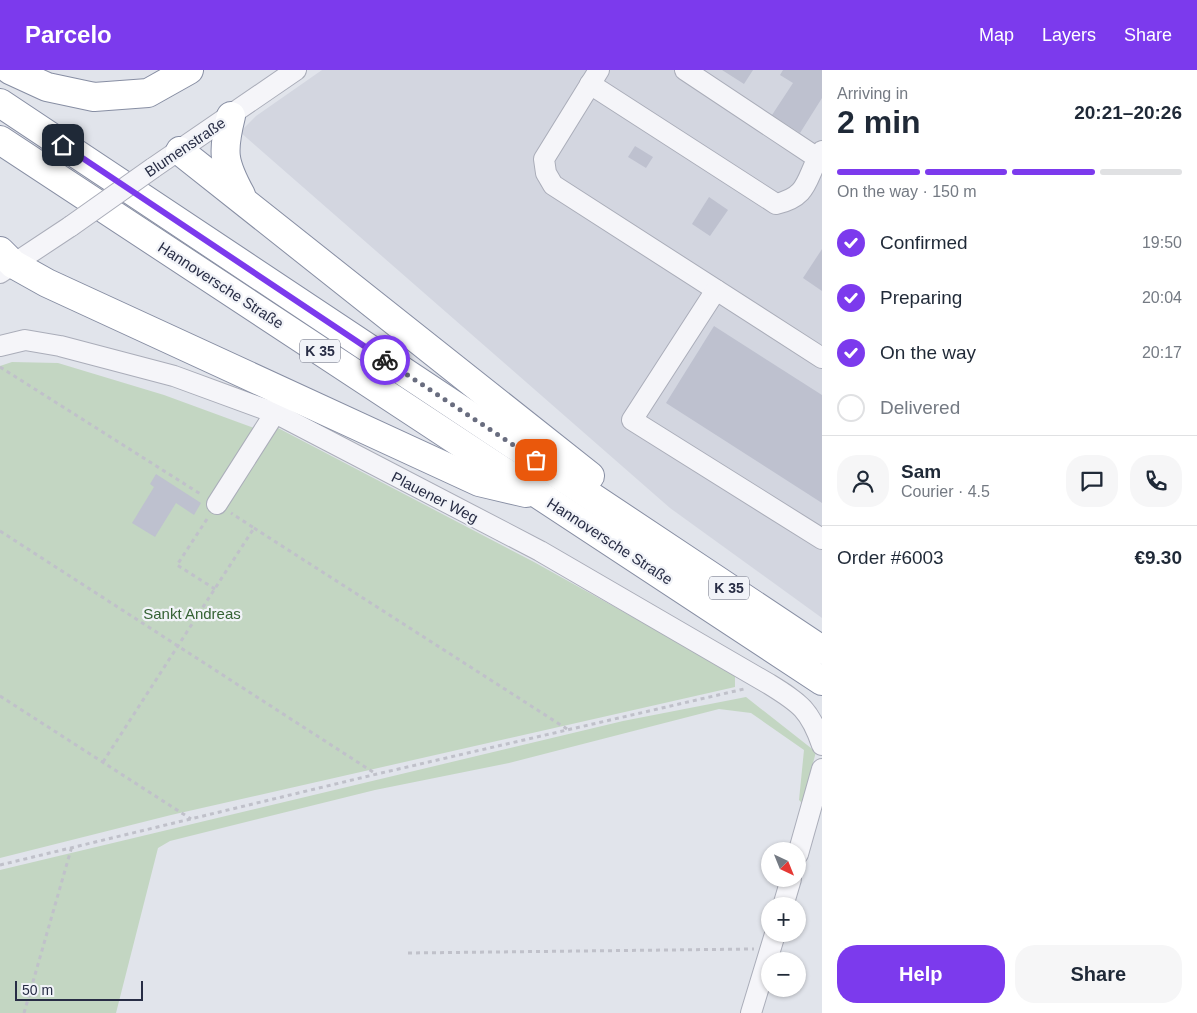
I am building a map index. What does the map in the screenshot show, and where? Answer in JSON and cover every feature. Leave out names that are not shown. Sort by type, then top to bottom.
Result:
[{"type":"highway","points":[[10,70],[46,87],[94,97],[148,93],[188,70]]},
{"type":"highway","name":"Hannoversche Straße","points":[[0,103],[637,525],[822,650]]},
{"type":"highway","points":[[231,116],[226,137],[225,160],[244,201]]},
{"type":"highway","name":"Hannoversche Straße","points":[[0,140],[822,681]]},
{"type":"highway","points":[[180,151],[615,496],[637,525]]},
{"type":"highway","points":[[4,263],[479,482],[545,498]]},
{"type":"street","name":"Blumenstraße","points":[[4,263],[71,226],[296,70]]},
{"type":"street","points":[[685,70],[821,157],[807,185],[792,200],[776,204],[595,77],[544,159],[546,173],[553,185],[822,358]]},
{"type":"street","points":[[716,290],[632,420],[822,539]]},
{"type":"street","name":"Plauener Weg","points":[[0,346],[24,340],[60,346],[174,376],[275,414],[540,551],[769,684],[797,701],[814,721],[822,746]]},
{"type":"street","points":[[217,504],[275,414]]},
{"type":"street","points":[[801,842],[822,769]]},
{"type":"street","points":[[751,1013],[768,945]]},
{"type":"path","points":[[0,368],[217,504],[566,730]]},
{"type":"path","points":[[215,589],[178,565],[217,504]]},
{"type":"path","points":[[103,762],[254,528]]},
{"type":"path","points":[[0,531],[377,774]]},
{"type":"path","points":[[0,865],[72,846],[377,774],[769,684]]},
{"type":"path","points":[[0,696],[191,819]]},
{"type":"path","points":[[24,1013],[72,846]]},
{"type":"path","points":[[408,953],[768,945]]},
{"type":"shaded area","points":[[322,70],[822,70],[822,618],[670,508],[240,132],[256,116]]},
{"type":"green space","name":"Sankt Andreas","points":[[12,362],[58,363],[164,395],[254,428],[267,435],[278,428],[534,562],[735,674],[735,687],[171,815],[0,858],[0,366]]},
{"type":"green space","points":[[746,697],[816,752],[802,803],[799,800],[804,750],[751,713],[719,709],[509,763],[375,790],[170,841],[158,848],[116,1013],[0,1013],[0,870],[623,721]]},
{"type":"building","points":[[722,70],[753,70],[744,84]]},
{"type":"building","points":[[783,70],[822,70],[822,98],[800,133],[772,115],[793,83],[780,75]]},
{"type":"building","points":[[635,146],[653,157],[646,168],[628,157]]},
{"type":"building","points":[[709,197],[728,210],[710,236],[692,224]]},
{"type":"building","points":[[822,249],[822,291],[803,278]]},
{"type":"building","points":[[714,326],[822,395],[822,503],[666,403]]},
{"type":"building","points":[[156,474],[201,503],[194,515],[176,503],[155,537],[132,523],[154,487],[150,484]]},
{"type":"way so far","points":[[385,360],[536,460]]},
{"type":"route","points":[[63,145],[385,360]]}]
